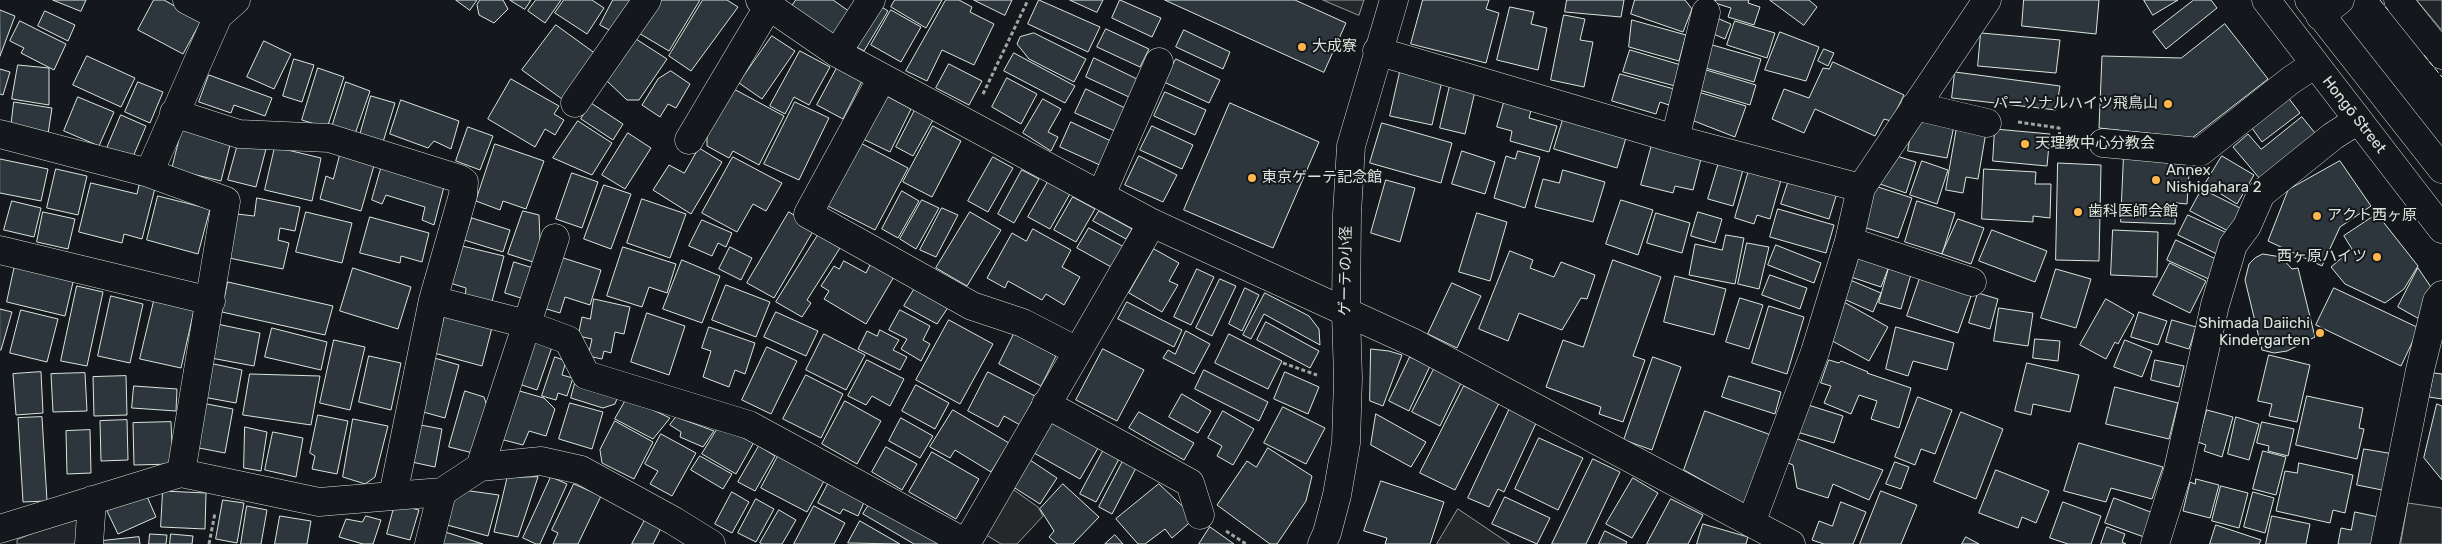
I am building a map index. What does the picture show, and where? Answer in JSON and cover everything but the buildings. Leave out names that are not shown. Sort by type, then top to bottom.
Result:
[{"type":"street","points":[[149,173],[174,113],[227,8],[187,0]]},
{"type":"street","points":[[575,103],[646,0]]},
{"type":"street","points":[[837,53],[871,0]]},
{"type":"street","name":"ゲーテの小径","points":[[1327,540],[1346,443],[1348,378],[1346,313],[1347,214],[1351,146],[1377,52],[1394,0]]},
{"type":"street","points":[[1752,523],[1815,352],[1849,241],[1861,188],[1987,0]]},
{"type":"street","name":"Hongō Street","points":[[2266,0],[2442,229]]},
{"type":"street","points":[[2398,0],[2442,55]]},
{"type":"street","points":[[689,140],[764,3],[837,53],[1152,223],[1414,343],[1791,544]]},
{"type":"street","points":[[2323,5],[2442,169]]},
{"type":"street","points":[[1675,139],[1706,12]]},
{"type":"street","points":[[1377,52],[1675,139],[1861,188]]},
{"type":"street","points":[[1101,195],[1159,62]]},
{"type":"street","points":[[2103,143],[2200,152],[2291,80],[2315,64]]},
{"type":"street","points":[[882,78],[808,214],[972,306],[1023,323],[1077,351]]},
{"type":"street","points":[[1915,106],[1987,123]]},
{"type":"street","points":[[174,113],[239,134],[329,138],[460,179],[464,182],[463,196],[433,300],[393,495]]},
{"type":"street","points":[[2155,544],[2178,474],[2216,304],[2233,245],[2247,226],[2261,194],[2333,136],[2358,120]]},
{"type":"street","points":[[0,134],[149,173],[226,201],[211,301],[181,473]]},
{"type":"street","points":[[433,300],[528,326],[568,340],[586,375],[749,425],[966,544],[1152,223]]},
{"type":"street","points":[[480,467],[528,326],[555,238]]},
{"type":"street","points":[[1849,241],[1972,282]]},
{"type":"street","points":[[0,250],[211,301]]},
{"type":"street","points":[[2385,544],[2420,370],[2438,301],[2442,295]]},
{"type":"street","points":[[1046,404],[1190,483],[1200,515]]},
{"type":"street","points":[[0,530],[181,473],[319,502],[442,492],[480,467],[541,461],[581,470],[674,521],[711,544]]},
{"type":"street","points":[[428,544],[442,492]]},
{"type":"street","points":[[89,544],[92,500]]},
{"type":"path","points":[[968,124],[1028,0]]},
{"type":"path","points":[[1987,123],[1991,118],[2059,128],[2060,139],[2103,143]]},
{"type":"path","points":[[1283,363],[1318,376]]},
{"type":"shaded area","points":[[1323,0],[1364,0],[1359,15]]},
{"type":"shaded area","points":[[2417,0],[2442,0],[2442,30]]},
{"type":"shaded area","points":[[1011,488],[1038,507],[1043,516],[1017,544],[1001,544],[983,533]]},
{"type":"shaded area","points":[[2408,503],[2442,508],[2442,544],[2401,544]]},
{"type":"shaded area","points":[[1458,509],[1510,544],[1437,544]]},
{"type":"shaded area","points":[[74,517],[79,521],[77,544],[17,544],[17,540]]},
{"type":"fence","points":[[2380,0],[2388,10]]},
{"type":"fence","points":[[2424,55],[2442,77]]},
{"type":"place","name":"大成寮","points":[[1302,47]]},
{"type":"place","name":"パーソナルハイツ飛鳥山","points":[[2168,104]]},
{"type":"place","name":"天理教中心分教会","points":[[2025,144]]},
{"type":"place","name":"東京ゲーテ記念館","points":[[1252,178]]},
{"type":"place","name":"Annex Nishigahara 2","points":[[2156,180]]},
{"type":"place","name":"歯科医師会館","points":[[2078,212]]},
{"type":"place","name":"アクト西ヶ原","points":[[2317,216]]},
{"type":"place","name":"西ヶ原ハイツ","points":[[2377,257]]},
{"type":"place","name":"Shimada Daiichi Kindergarten","points":[[2320,333]]}]
